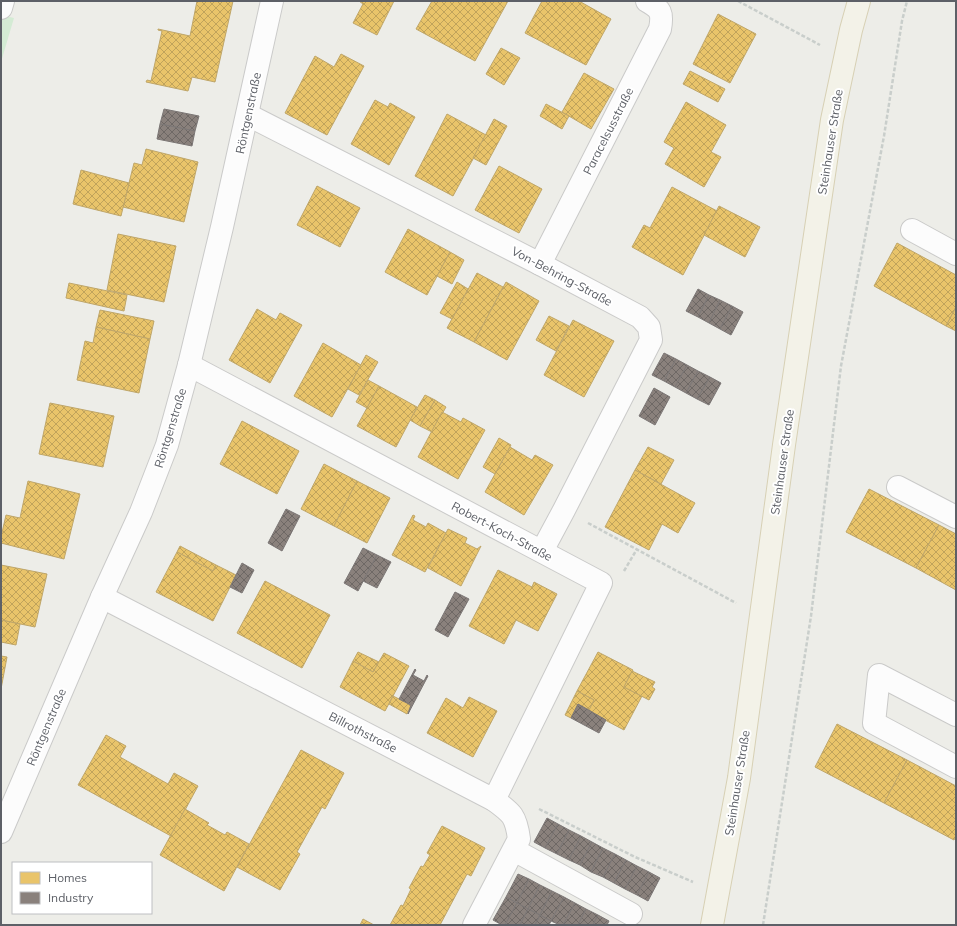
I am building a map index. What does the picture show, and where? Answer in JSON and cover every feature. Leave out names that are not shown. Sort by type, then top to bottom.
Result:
[{"type":"main road","name":"Steinhauser Straße","points":[[712,925],[739,778],[784,445],[832,120],[859,1]]},
{"type":"street","points":[[1,8],[4,1]]},
{"type":"street","name":"Röntgenstraße","points":[[1,832],[102,597],[141,512],[167,445],[189,366],[248,115],[272,1]]},
{"type":"street","name":"Paracelsusstraße","points":[[540,264],[660,29],[662,17],[658,7],[647,1]]},
{"type":"street","name":"Von-Behring-Straße","points":[[248,115],[540,264],[640,317],[649,327],[651,340],[542,551]]},
{"type":"street","points":[[912,230],[956,254]]},
{"type":"street","name":"Robert-Koch-Straße","points":[[189,366],[601,583],[502,805]]},
{"type":"street","points":[[898,487],[956,517]]},
{"type":"street","name":"Billrothstraße","points":[[102,597],[502,805]]},
{"type":"street","points":[[956,715],[879,675],[874,723],[956,767]]},
{"type":"street","points":[[474,925],[519,839],[517,824],[502,805]]},
{"type":"street","points":[[514,850],[631,914]]},
{"type":"path","points":[[738,1],[845,58]]},
{"type":"path","points":[[763,925],[811,616],[841,366],[884,136],[902,21],[907,1]]},
{"type":"path","points":[[564,510],[761,617]]},
{"type":"path","points":[[502,805],[526,806],[542,810],[635,857],[719,893]]},
{"type":"green space","points":[[1,15],[14,18],[1,62]]},
{"type":"building: Homes","points":[[197,1],[233,1],[215,82],[192,77],[188,91],[146,82],[147,80],[151,81],[162,31],[158,29],[190,36]]},
{"type":"building: Homes","points":[[359,1],[394,1],[377,35],[353,23],[363,4]]},
{"type":"building: Homes","points":[[432,1],[508,1],[475,61],[416,29]]},
{"type":"building: Homes","points":[[542,1],[579,1],[611,19],[586,65],[525,33]]},
{"type":"building: Homes","points":[[718,14],[756,34],[730,83],[693,64]]},
{"type":"building: Homes","points":[[501,48],[520,58],[504,85],[486,74]]},
{"type":"building: Homes","points":[[341,54],[364,66],[327,135],[285,113],[315,56],[334,67]]},
{"type":"building: Homes","points":[[690,71],[725,89],[718,102],[683,84]]},
{"type":"building: Homes","points":[[584,73],[614,89],[591,129],[562,112]]},
{"type":"building: Homes","points":[[375,100],[388,107],[390,103],[415,117],[389,165],[351,144]]},
{"type":"building: Homes","points":[[686,102],[726,125],[711,152],[721,157],[704,187],[665,164],[674,148],[664,142]]},
{"type":"building: Homes","points":[[546,104],[569,116],[562,129],[540,116]]},
{"type":"building: Homes","points":[[447,114],[486,135],[453,196],[415,176]]},
{"type":"building: Homes","points":[[494,119],[507,126],[486,165],[473,158]]},
{"type":"building: Homes","points":[[146,149],[198,162],[184,222],[123,207],[134,163],[142,165]]},
{"type":"building: Homes","points":[[499,166],[542,189],[519,233],[475,210]]},
{"type":"building: Homes","points":[[81,170],[129,183],[121,216],[73,204]]},
{"type":"building: Homes","points":[[317,186],[360,208],[340,247],[297,225]]},
{"type":"building: Homes","points":[[672,187],[717,211],[683,275],[632,247],[644,225],[650,228]]},
{"type":"building: Homes","points":[[719,206],[760,227],[745,257],[704,235]]},
{"type":"building: Homes","points":[[408,229],[450,252],[427,295],[385,272]]},
{"type":"building: Homes","points":[[118,234],[176,246],[164,302],[107,290]]},
{"type":"building: Homes","points":[[897,243],[956,275],[956,307],[946,326],[874,286]]},
{"type":"building: Homes","points":[[450,252],[464,260],[452,284],[437,276]]},
{"type":"building: Homes","points":[[477,273],[503,287],[474,342],[447,328]]},
{"type":"building: Homes","points":[[457,282],[468,289],[452,319],[440,313]]},
{"type":"building: Homes","points":[[506,282],[539,301],[507,360],[474,342]]},
{"type":"building: Homes","points":[[69,283],[127,295],[124,311],[66,298]]},
{"type":"building: Homes","points":[[956,307],[956,331],[946,326]]},
{"type":"building: Homes","points":[[257,309],[276,320],[280,313],[302,325],[270,383],[229,360]]},
{"type":"building: Homes","points":[[100,310],[154,321],[150,339],[96,327]]},
{"type":"building: Homes","points":[[549,316],[569,326],[556,351],[536,340]]},
{"type":"building: Homes","points":[[573,320],[614,341],[584,397],[544,375]]},
{"type":"building: Homes","points":[[96,327],[150,339],[139,393],[77,380],[85,341],[93,343]]},
{"type":"building: Homes","points":[[323,343],[361,365],[332,417],[294,396]]},
{"type":"building: Homes","points":[[366,355],[378,362],[359,395],[348,389]]},
{"type":"building: Homes","points":[[368,380],[379,386],[367,408],[356,402]]},
{"type":"building: Homes","points":[[379,386],[417,407],[396,447],[357,426]]},
{"type":"building: Homes","points":[[425,395],[435,400],[420,426],[410,420]]},
{"type":"building: Homes","points":[[435,400],[446,407],[432,432],[420,426]]},
{"type":"building: Homes","points":[[50,403],[114,416],[103,467],[39,454]]},
{"type":"building: Homes","points":[[442,412],[461,422],[463,418],[485,430],[458,479],[418,457]]},
{"type":"building: Homes","points":[[242,421],[299,451],[277,494],[220,464]]},
{"type":"building: Homes","points":[[499,438],[511,445],[495,474],[483,467]]},
{"type":"building: Homes","points":[[510,447],[532,460],[535,455],[553,465],[524,515],[485,492]]},
{"type":"building: Homes","points":[[648,447],[674,460],[661,484],[635,470]]},
{"type":"building: Homes","points":[[324,464],[357,481],[334,526],[301,509]]},
{"type":"building: Homes","points":[[635,470],[695,503],[678,533],[662,524],[649,550],[605,527]]},
{"type":"building: Homes","points":[[28,481],[80,494],[64,559],[1,543],[6,515],[20,518]]},
{"type":"building: Homes","points":[[357,481],[390,498],[367,543],[334,526]]},
{"type":"building: Homes","points":[[869,489],[939,525],[916,568],[846,532]]},
{"type":"building: Homes","points":[[413,515],[415,516],[413,520],[426,527],[428,523],[446,533],[425,572],[392,555]]},
{"type":"building: Homes","points":[[939,525],[956,534],[956,590],[916,568]]},
{"type":"building: Homes","points":[[448,529],[467,538],[465,543],[477,549],[481,546],[461,586],[428,568]]},
{"type":"building: Homes","points":[[180,546],[216,565],[213,571],[177,552]]},
{"type":"building: Homes","points":[[177,552],[213,571],[216,565],[236,575],[213,621],[156,592]]},
{"type":"building: Homes","points":[[1,565],[47,574],[35,627],[1,620]]},
{"type":"building: Homes","points":[[498,570],[532,587],[534,582],[557,594],[538,631],[516,620],[504,644],[469,626]]},
{"type":"building: Homes","points":[[265,581],[330,615],[302,668],[237,633]]},
{"type":"building: Homes","points":[[1,620],[20,624],[16,645],[1,642]]},
{"type":"building: Homes","points":[[358,652],[379,662],[373,672],[353,661]]},
{"type":"building: Homes","points":[[598,652],[633,670],[624,687],[642,696],[624,730],[588,711],[594,700],[577,691]]},
{"type":"building: Homes","points":[[384,653],[409,666],[385,711],[340,687],[353,661],[373,672]]},
{"type":"building: Homes","points":[[1,656],[7,657],[1,689]]},
{"type":"building: Homes","points":[[632,671],[655,682],[652,687],[655,689],[649,700],[624,687]]},
{"type":"building: Homes","points":[[577,691],[594,700],[589,710],[578,704],[571,718],[565,715]]},
{"type":"building: Homes","points":[[393,696],[411,705],[407,714],[389,704]]},
{"type":"building: Homes","points":[[469,697],[497,711],[473,757],[427,733],[446,698],[463,708]]},
{"type":"building: Homes","points":[[837,724],[907,760],[884,803],[815,767]]},
{"type":"building: Homes","points":[[106,735],[126,746],[120,757],[168,784],[174,773],[198,786],[171,836],[78,785]]},
{"type":"building: Homes","points":[[301,750],[344,773],[325,809],[322,807],[297,852],[300,854],[280,890],[237,867]]},
{"type":"building: Homes","points":[[907,760],[956,786],[956,836],[954,840],[884,803]]},
{"type":"building: Homes","points":[[185,809],[209,823],[207,825],[225,835],[227,832],[249,844],[224,891],[160,855]]},
{"type":"building: Homes","points":[[442,826],[485,848],[471,876],[467,874],[440,925],[390,925],[401,905],[403,906],[411,889],[409,888],[421,866],[423,867],[430,855],[427,853]]},
{"type":"building: Homes","points":[[363,919],[374,925],[360,925]]},
{"type":"building: Industry","points":[[164,109],[199,116],[195,131],[160,124]]},
{"type":"building: Industry","points":[[160,124],[195,131],[192,146],[157,139]]},
{"type":"building: Industry","points":[[698,289],[709,295],[698,317],[686,311]]},
{"type":"building: Industry","points":[[709,295],[720,300],[709,323],[698,317]]},
{"type":"building: Industry","points":[[720,300],[732,306],[720,329],[709,323]]},
{"type":"building: Industry","points":[[732,306],[743,312],[731,335],[720,329]]},
{"type":"building: Industry","points":[[664,353],[676,359],[664,381],[652,375]]},
{"type":"building: Industry","points":[[676,359],[687,365],[675,387],[664,381]]},
{"type":"building: Industry","points":[[687,365],[698,371],[686,393],[675,387]]},
{"type":"building: Industry","points":[[698,371],[710,377],[697,399],[686,393]]},
{"type":"building: Industry","points":[[710,377],[721,383],[709,405],[697,399]]},
{"type":"building: Industry","points":[[654,388],[670,397],[655,425],[639,416]]},
{"type":"building: Industry","points":[[286,509],[300,516],[282,551],[268,543]]},
{"type":"building: Industry","points":[[363,548],[377,555],[358,591],[344,583]]},
{"type":"building: Industry","points":[[377,555],[391,562],[377,588],[363,581]]},
{"type":"building: Industry","points":[[242,563],[254,570],[242,593],[230,587]]},
{"type":"building: Industry","points":[[455,592],[469,599],[448,637],[435,630]]},
{"type":"building: Industry","points":[[415,669],[416,670],[413,675],[424,681],[427,675],[428,676],[408,714],[411,705],[399,699]]},
{"type":"building: Industry","points":[[578,704],[606,720],[599,733],[571,718]]},
{"type":"building: Industry","points":[[547,818],[558,824],[545,848],[534,842]]},
{"type":"building: Industry","points":[[558,824],[569,830],[557,854],[545,848]]},
{"type":"building: Industry","points":[[569,830],[581,836],[569,860],[557,854]]},
{"type":"building: Industry","points":[[581,836],[592,842],[580,865],[569,860]]},
{"type":"building: Industry","points":[[592,842],[603,848],[591,872],[580,865]]},
{"type":"building: Industry","points":[[603,848],[615,854],[603,877],[591,872]]},
{"type":"building: Industry","points":[[615,854],[626,860],[614,883],[603,877]]},
{"type":"building: Industry","points":[[626,860],[637,866],[625,889],[614,883]]},
{"type":"building: Industry","points":[[637,866],[649,872],[637,895],[625,889]]},
{"type":"building: Industry","points":[[649,872],[660,878],[648,901],[637,895]]},
{"type":"building: Industry","points":[[518,874],[529,879],[517,903],[506,897]]},
{"type":"building: Industry","points":[[529,879],[540,885],[528,909],[517,903]]},
{"type":"building: Industry","points":[[540,885],[552,891],[540,915],[528,909]]},
{"type":"building: Industry","points":[[552,891],[564,897],[551,921],[540,915]]},
{"type":"building: Industry","points":[[506,897],[517,903],[505,925],[502,925],[493,920]]},
{"type":"building: Industry","points":[[564,897],[575,903],[563,925],[560,925],[551,921]]},
{"type":"building: Industry","points":[[517,903],[528,909],[520,925],[505,925]]},
{"type":"building: Industry","points":[[575,903],[586,909],[578,925],[563,925]]},
{"type":"building: Industry","points":[[528,909],[540,915],[535,925],[520,925]]},
{"type":"building: Industry","points":[[586,909],[598,915],[593,925],[578,925]]},
{"type":"building: Industry","points":[[540,915],[551,921],[549,925],[535,925]]},
{"type":"building: Industry","points":[[598,915],[609,921],[607,925],[593,925]]}]
